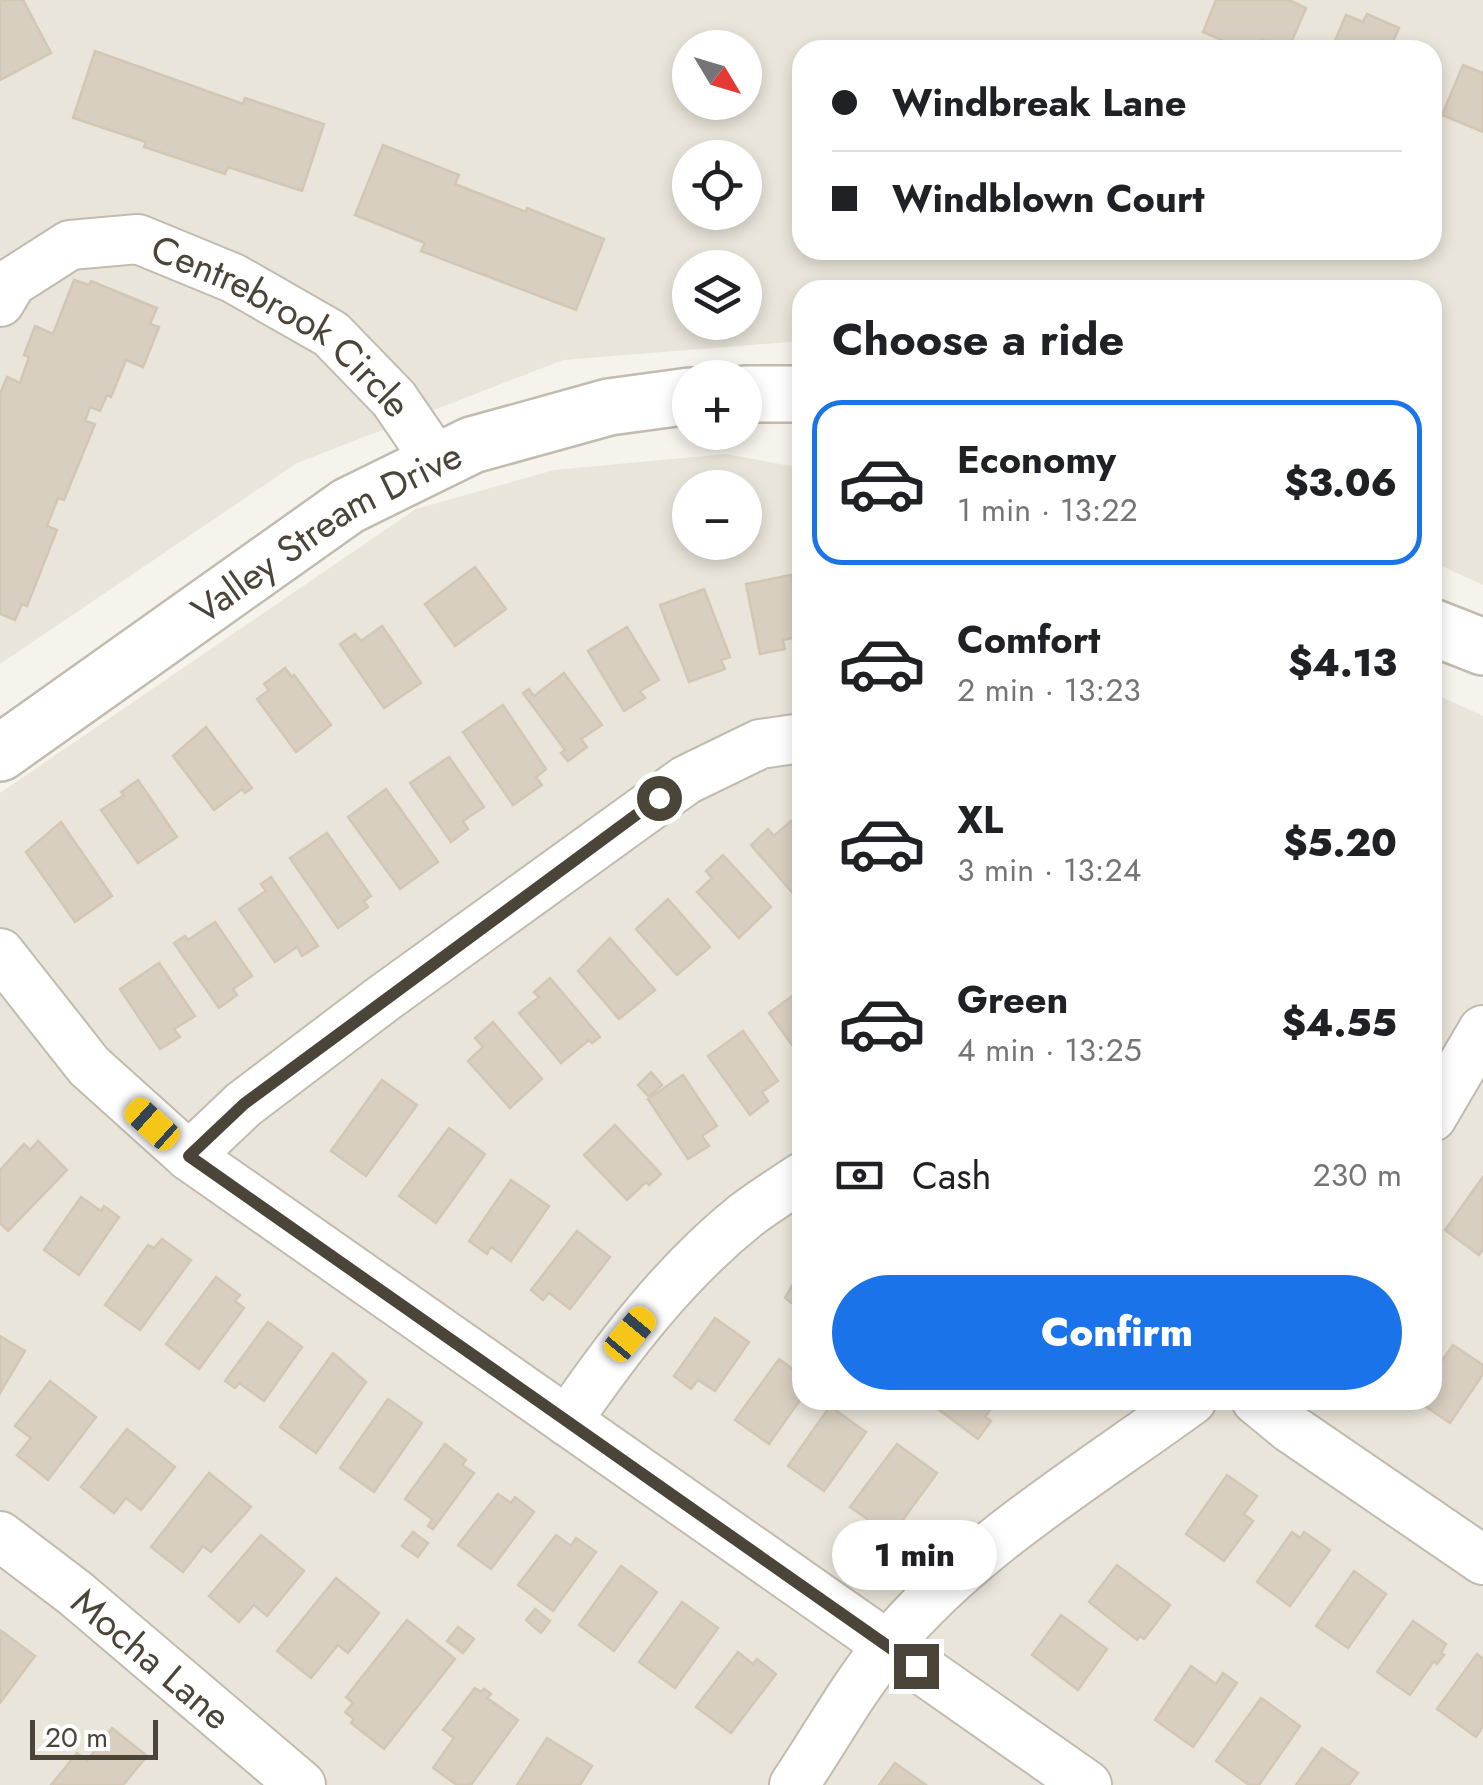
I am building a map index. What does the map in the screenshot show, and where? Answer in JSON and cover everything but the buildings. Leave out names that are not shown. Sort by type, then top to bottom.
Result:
[{"type":"street","name":"Centrebrook Circle","points":[[0,302],[12,282],[70,245],[138,239],[233,278],[331,334],[394,399],[437,462]]},
{"type":"street","points":[[762,394],[792,394]]},
{"type":"street","name":"Valley Stream Drive","points":[[0,752],[348,506],[472,445],[577,414],[672,397]]},
{"type":"street","points":[[1442,631],[1483,647]]},
{"type":"street","points":[[189,1156],[244,1104],[368,1010],[686,780],[760,744],[792,739]]},
{"type":"street","points":[[0,953],[89,1066],[189,1156],[1087,1785]]},
{"type":"street","points":[[567,1421],[606,1364],[668,1291],[744,1216],[792,1184]]},
{"type":"street","points":[[794,1785],[888,1646],[951,1580],[1022,1521],[1178,1410]]},
{"type":"street","points":[[1268,1410],[1483,1560]]},
{"type":"street","name":"Mocha Lane","points":[[0,1536],[76,1593],[300,1785]]},
{"type":"shaded area","points":[[0,0],[1483,0],[1483,585],[1442,566],[1442,280],[792,280],[792,342],[563,360],[297,463],[0,664]]},
{"type":"shaded area","points":[[726,454],[792,466],[792,1410],[1442,1410],[1442,697],[1483,716],[1483,1785],[0,1785],[0,793],[416,509],[554,470]]},
{"type":"route","points":[[659,798],[244,1104],[189,1156],[916,1666]]}]
